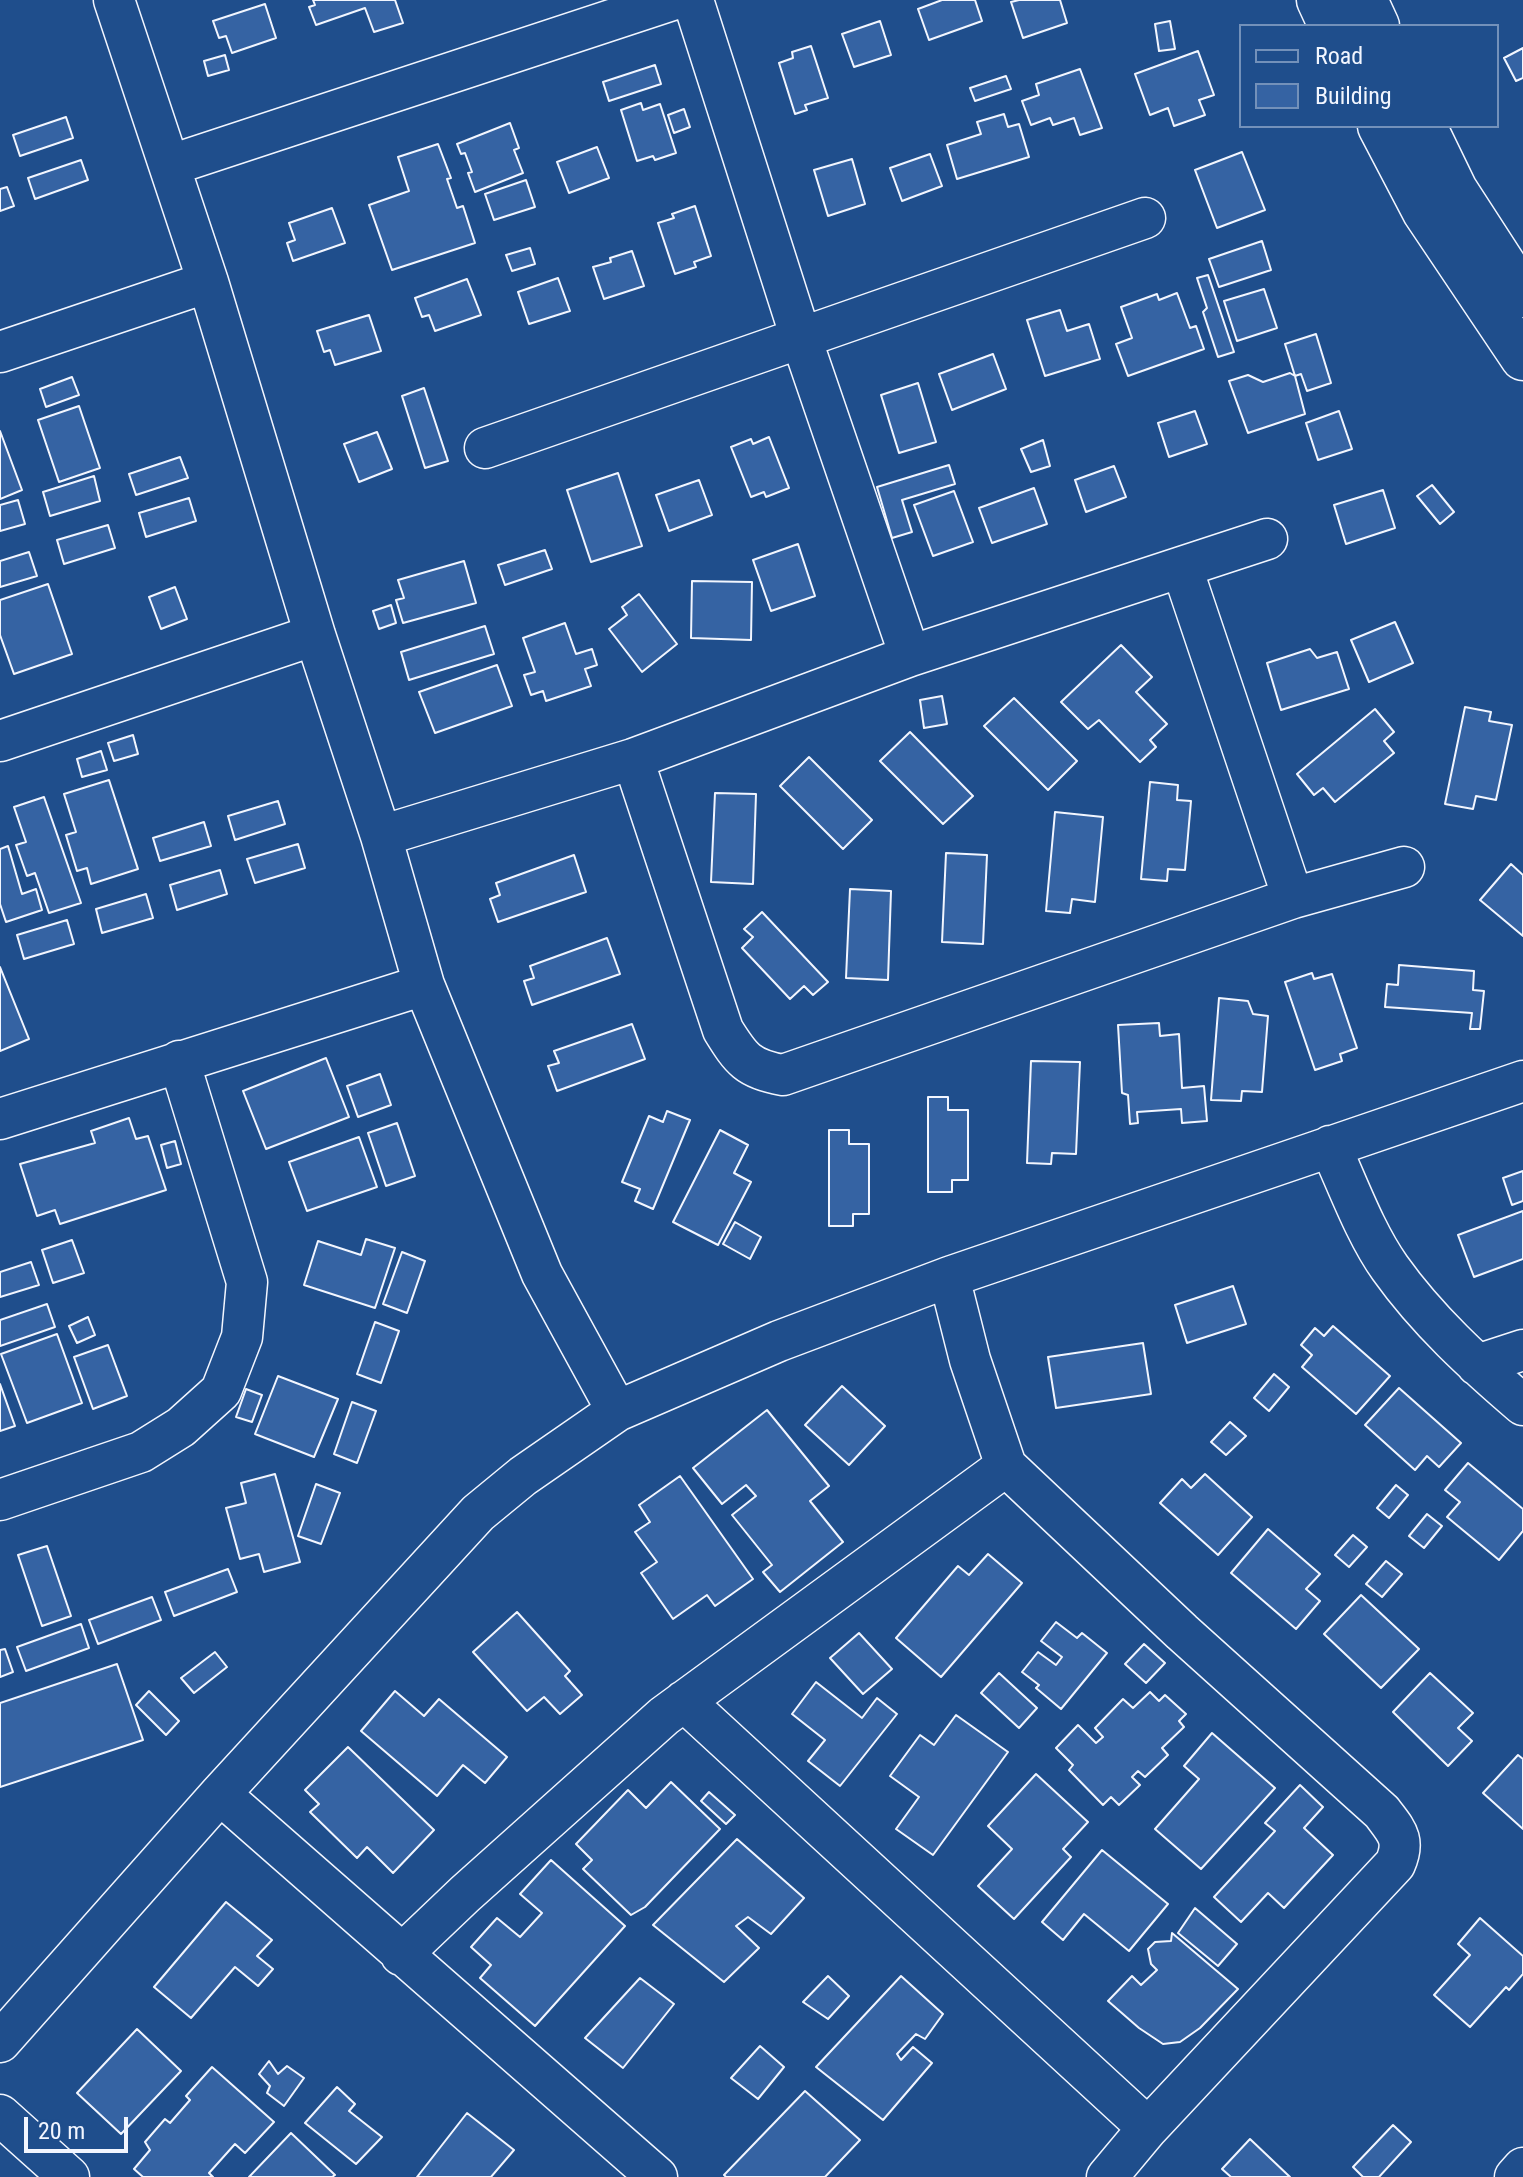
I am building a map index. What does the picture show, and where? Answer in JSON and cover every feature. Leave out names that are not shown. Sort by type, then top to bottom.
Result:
[{"type":"main road","points":[[1365,0],[1376,24]]},
{"type":"main road","points":[[1381,128],[1425,212],[1523,358]]},
{"type":"main road","points":[[1425,128],[1455,190],[1523,295]]},
{"type":"street","points":[[114,0],[208,282],[315,635],[381,836],[424,985],[542,1274],[617,1411]]},
{"type":"street","points":[[171,165],[672,0]]},
{"type":"street","points":[[693,0],[801,338],[910,656]]},
{"type":"street","points":[[485,448],[1145,218]]},
{"type":"street","points":[[0,352],[208,282]]},
{"type":"street","points":[[381,836],[633,759],[910,656],[1267,539]]},
{"type":"street","points":[[1182,568],[1293,898]]},
{"type":"street","points":[[0,741],[315,635]]},
{"type":"street","points":[[633,759],[723,1030],[741,1058],[761,1072],[783,1075],[1293,898],[1404,867]]},
{"type":"street","points":[[0,1119],[424,985]]},
{"type":"street","points":[[0,1500],[141,1452],[181,1427],[221,1391],[242,1337],[247,1282],[179,1061]]},
{"type":"street","points":[[0,2042],[220,1794],[478,1513],[523,1476],[617,1411],[779,1341],[949,1277],[1523,1081]]},
{"type":"street","points":[[1330,1146],[1388,1266],[1420,1306],[1477,1365],[1523,1405]]},
{"type":"street","points":[[949,1277],[970,1360],[1006,1466],[1182,1632],[1382,1812],[1398,1834],[1401,1850],[1395,1864],[1148,2128],[1107,2177]]},
{"type":"street","points":[[1477,1365],[1523,1350]]},
{"type":"street","points":[[401,1955],[654,1724],[1006,1466]]},
{"type":"street","points":[[684,1701],[1148,2128]]},
{"type":"street","points":[[220,1794],[657,2177]]},
{"type":"street","points":[[0,2115],[69,2177]]},
{"type":"street","points":[[1515,2177],[1523,2168]]},
{"type":"building","points":[[313,0],[395,0],[403,23],[374,32],[365,8],[316,25],[309,7],[315,5]]},
{"type":"building","points":[[942,0],[975,0],[982,21],[929,40],[918,9]]},
{"type":"building","points":[[1060,0],[1067,23],[1023,38],[1011,2]]},
{"type":"building","points":[[265,4],[276,38],[232,53],[226,36],[219,38],[213,21]]},
{"type":"building","points":[[880,21],[891,55],[854,67],[842,34]]},
{"type":"building","points":[[1170,21],[1175,49],[1159,51],[1155,24]]},
{"type":"building","points":[[811,46],[828,98],[805,105],[807,110],[795,114],[779,63],[793,58],[792,52]]},
{"type":"building","points":[[1523,48],[1523,78],[1516,81],[1504,58]]},
{"type":"building","points":[[1198,51],[1214,95],[1199,100],[1205,115],[1174,126],[1168,108],[1150,115],[1135,74]]},
{"type":"building","points":[[225,55],[229,70],[208,76],[204,61]]},
{"type":"building","points":[[655,65],[661,84],[609,101],[603,82]]},
{"type":"building","points":[[1080,69],[1102,128],[1080,135],[1074,118],[1053,125],[1050,118],[1031,125],[1022,101],[1039,95],[1036,84]]},
{"type":"building","points":[[1006,76],[1011,89],[975,101],[970,88]]},
{"type":"building","points":[[641,103],[643,110],[660,104],[676,153],[655,160],[653,156],[637,161],[621,110]]},
{"type":"building","points":[[684,109],[690,127],[674,133],[668,115]]},
{"type":"building","points":[[1004,114],[1008,127],[1019,124],[1029,157],[957,179],[947,145],[981,134],[977,122]]},
{"type":"building","points":[[66,117],[73,138],[20,156],[13,135]]},
{"type":"building","points":[[510,123],[519,148],[514,150],[523,173],[475,192],[465,153],[461,154],[457,144]]},
{"type":"building","points":[[438,144],[451,178],[447,179],[457,208],[463,206],[475,243],[392,270],[369,205],[409,191],[398,157]]},
{"type":"building","points":[[597,147],[609,178],[569,193],[557,162]]},
{"type":"building","points":[[1242,152],[1265,210],[1217,228],[1195,170]]},
{"type":"building","points":[[930,154],[942,186],[902,201],[890,168]]},
{"type":"building","points":[[852,159],[865,204],[828,216],[814,170]]},
{"type":"building","points":[[81,160],[88,180],[35,199],[28,178]]},
{"type":"building","points":[[526,180],[535,207],[494,220],[485,194]]},
{"type":"building","points":[[7,187],[14,206],[0,211],[0,189]]},
{"type":"building","points":[[695,206],[711,256],[694,262],[696,267],[675,274],[658,223]]},
{"type":"building","points":[[332,208],[345,243],[293,261],[287,243],[295,240],[289,223]]},
{"type":"building","points":[[1262,241],[1271,270],[1219,287],[1209,259]]},
{"type":"building","points":[[530,248],[535,264],[512,271],[506,255]]},
{"type":"building","points":[[632,251],[644,286],[604,299],[593,267]]},
{"type":"building","points":[[1208,275],[1234,352],[1218,357],[1203,312],[1207,308],[1197,278]]},
{"type":"building","points":[[558,278],[570,311],[529,324],[518,292]]},
{"type":"building","points":[[467,279],[481,315],[435,331],[429,315],[422,317],[415,298]]},
{"type":"building","points":[[1264,289],[1277,328],[1237,341],[1224,301]]},
{"type":"building","points":[[1177,293],[1190,328],[1196,326],[1204,349],[1128,376],[1116,344],[1132,338],[1121,307],[1157,294],[1159,300]]},
{"type":"building","points":[[1060,310],[1067,331],[1089,324],[1100,359],[1045,376],[1027,320]]},
{"type":"building","points":[[369,315],[381,351],[335,365],[330,350],[324,352],[317,331]]},
{"type":"building","points":[[1316,334],[1331,383],[1307,391],[1301,374],[1295,376],[1285,344]]},
{"type":"building","points":[[993,354],[1006,389],[952,410],[939,374]]},
{"type":"building","points":[[1290,373],[1295,376],[1305,414],[1248,433],[1229,381],[1248,375],[1263,382]]},
{"type":"building","points":[[72,377],[79,395],[46,407],[40,389]]},
{"type":"building","points":[[918,383],[936,442],[899,453],[881,395]]},
{"type":"building","points":[[424,388],[448,461],[425,468],[402,396]]},
{"type":"building","points":[[79,406],[100,468],[59,482],[38,420]]},
{"type":"building","points":[[1195,411],[1207,444],[1169,457],[1158,423]]},
{"type":"building","points":[[1339,411],[1352,449],[1318,460],[1306,423]]},
{"type":"building","points":[[0,431],[22,490],[0,499]]},
{"type":"building","points":[[377,432],[392,469],[359,482],[344,444]]},
{"type":"building","points":[[769,437],[789,488],[766,497],[764,492],[751,497],[731,447],[751,439],[753,444]]},
{"type":"building","points":[[1043,440],[1050,466],[1031,472],[1021,449]]},
{"type":"building","points":[[180,457],[188,478],[136,495],[129,474]]},
{"type":"building","points":[[949,465],[955,484],[902,500],[912,532],[892,538],[877,487]]},
{"type":"building","points":[[1114,466],[1126,497],[1086,512],[1075,480]]},
{"type":"building","points":[[618,473],[642,546],[591,562],[567,490]]},
{"type":"building","points":[[94,476],[100,501],[50,516],[43,492]]},
{"type":"building","points":[[699,480],[712,515],[669,531],[656,495]]},
{"type":"building","points":[[1432,485],[1454,512],[1440,524],[1417,496]]},
{"type":"building","points":[[1034,488],[1047,524],[992,543],[979,508]]},
{"type":"building","points":[[1383,490],[1395,528],[1346,544],[1334,505]]},
{"type":"building","points":[[954,491],[973,542],[933,556],[914,505]]},
{"type":"building","points":[[189,498],[196,521],[146,537],[139,513]]},
{"type":"building","points":[[18,500],[25,524],[0,531],[0,505]]},
{"type":"building","points":[[108,525],[115,548],[64,564],[57,540]]},
{"type":"building","points":[[798,544],[815,596],[771,611],[753,560]]},
{"type":"building","points":[[545,550],[552,569],[505,585],[498,565]]},
{"type":"building","points":[[29,552],[37,576],[0,587],[0,561]]},
{"type":"building","points":[[464,561],[476,603],[403,623],[396,600],[404,598],[398,580]]},
{"type":"building","points":[[692,581],[752,582],[751,640],[691,638]]},
{"type":"building","points":[[48,584],[72,654],[14,674],[0,635],[0,600]]},
{"type":"building","points":[[175,587],[187,619],[161,629],[149,597]]},
{"type":"building","points":[[639,594],[677,644],[642,672],[609,629],[627,615],[622,607]]},
{"type":"building","points":[[391,605],[396,623],[379,629],[373,611]]},
{"type":"building","points":[[1395,622],[1413,663],[1369,682],[1351,640]]},
{"type":"building","points":[[565,623],[576,654],[592,649],[597,665],[585,669],[591,686],[546,701],[543,691],[531,695],[524,675],[535,672],[523,638]]},
{"type":"building","points":[[485,626],[494,654],[409,680],[401,652]]},
{"type":"building","points":[[1121,645],[1152,677],[1136,692],[1167,724],[1150,740],[1156,747],[1140,762],[1099,720],[1088,729],[1061,702]]},
{"type":"building","points":[[1310,649],[1317,658],[1337,652],[1349,689],[1281,710],[1267,663]]},
{"type":"building","points":[[497,665],[512,706],[435,733],[419,692]]},
{"type":"building","points":[[942,696],[947,724],[924,728],[920,700]]},
{"type":"building","points":[[1014,698],[1077,761],[1048,790],[984,726]]},
{"type":"building","points":[[1465,707],[1491,712],[1489,721],[1512,725],[1496,800],[1476,796],[1473,809],[1445,804]]},
{"type":"building","points":[[1375,709],[1394,732],[1384,741],[1394,753],[1335,802],[1323,788],[1314,795],[1297,774]]},
{"type":"building","points":[[910,732],[973,796],[943,824],[880,761]]},
{"type":"building","points":[[133,735],[138,754],[114,761],[108,743]]},
{"type":"building","points":[[101,751],[107,770],[82,777],[77,759]]},
{"type":"building","points":[[809,757],[872,820],[843,849],[780,786]]},
{"type":"building","points":[[109,780],[138,869],[91,884],[87,868],[77,871],[66,835],[76,832],[64,794]]},
{"type":"building","points":[[1150,782],[1178,785],[1177,800],[1191,801],[1185,870],[1168,869],[1167,881],[1141,879]]},
{"type":"building","points":[[715,793],[756,794],[753,884],[711,882]]},
{"type":"building","points":[[44,797],[81,903],[49,913],[35,873],[27,876],[16,845],[26,842],[14,807]]},
{"type":"building","points":[[278,801],[285,824],[235,840],[228,816]]},
{"type":"building","points":[[1055,812],[1103,817],[1095,902],[1072,899],[1070,913],[1046,911]]},
{"type":"building","points":[[204,822],[211,846],[160,861],[153,838]]},
{"type":"building","points":[[298,844],[305,868],[255,883],[247,859]]},
{"type":"building","points":[[8,846],[22,894],[36,889],[42,910],[6,922],[0,904],[0,849]]},
{"type":"building","points":[[946,853],[987,855],[983,944],[942,942]]},
{"type":"building","points":[[574,855],[586,892],[498,922],[490,899],[500,895],[496,883]]},
{"type":"building","points":[[1511,864],[1523,875],[1523,936],[1480,900]]},
{"type":"building","points":[[220,870],[227,894],[177,910],[170,885]]},
{"type":"building","points":[[850,889],[891,891],[888,980],[846,978]]},
{"type":"building","points":[[146,894],[153,918],[102,933],[96,909]]},
{"type":"building","points":[[762,912],[828,982],[813,995],[804,986],[790,999],[742,948],[753,937],[744,929]]},
{"type":"building","points":[[67,920],[74,944],[24,959],[17,935]]},
{"type":"building","points":[[607,938],[620,974],[532,1005],[524,981],[534,978],[530,966]]},
{"type":"building","points":[[1399,965],[1474,971],[1473,990],[1484,991],[1480,1029],[1470,1029],[1472,1013],[1385,1007],[1387,984],[1398,985]]},
{"type":"building","points":[[0,967],[29,1039],[0,1051]]},
{"type":"building","points":[[1312,973],[1314,979],[1332,974],[1357,1048],[1340,1054],[1342,1061],[1315,1070],[1285,982]]},
{"type":"building","points":[[1219,998],[1248,1001],[1253,1014],[1268,1016],[1262,1092],[1242,1091],[1241,1101],[1211,1100]]},
{"type":"building","points":[[1159,1023],[1160,1036],[1179,1034],[1182,1088],[1204,1086],[1207,1121],[1182,1123],[1181,1109],[1137,1112],[1138,1123],[1130,1124],[1128,1095],[1122,1093],[1118,1025]]},
{"type":"building","points":[[632,1024],[645,1059],[557,1091],[548,1066],[559,1063],[554,1051]]},
{"type":"building","points":[[326,1058],[349,1117],[266,1149],[243,1091]]},
{"type":"building","points":[[1031,1061],[1080,1062],[1076,1154],[1052,1153],[1051,1164],[1027,1163]]},
{"type":"building","points":[[380,1074],[391,1105],[358,1117],[347,1086]]},
{"type":"building","points":[[928,1097],[948,1097],[948,1110],[968,1110],[968,1180],[952,1180],[952,1192],[928,1192]]},
{"type":"building","points":[[667,1111],[690,1120],[653,1209],[635,1201],[640,1189],[622,1182],[649,1116],[663,1122]]},
{"type":"building","points":[[129,1118],[136,1139],[148,1136],[166,1190],[60,1224],[55,1210],[37,1216],[20,1164],[95,1143],[91,1131]]},
{"type":"building","points":[[397,1123],[415,1176],[386,1186],[368,1133]]},
{"type":"building","points":[[720,1130],[748,1145],[734,1173],[751,1182],[718,1245],[673,1222]]},
{"type":"building","points":[[829,1130],[849,1130],[849,1144],[869,1144],[869,1214],[853,1214],[853,1226],[829,1226]]},
{"type":"building","points":[[359,1137],[377,1187],[307,1211],[289,1162]]},
{"type":"building","points":[[175,1141],[181,1164],[167,1168],[161,1145]]},
{"type":"building","points":[[1523,1171],[1523,1201],[1512,1205],[1503,1178]]},
{"type":"building","points":[[1523,1211],[1523,1259],[1474,1277],[1458,1235]]},
{"type":"building","points":[[735,1222],[761,1237],[750,1259],[723,1244]]},
{"type":"building","points":[[366,1239],[395,1248],[375,1308],[304,1285],[318,1241],[361,1255]]},
{"type":"building","points":[[72,1240],[84,1273],[53,1283],[42,1250]]},
{"type":"building","points":[[402,1252],[425,1261],[407,1313],[383,1304]]},
{"type":"building","points":[[31,1262],[39,1285],[0,1297],[0,1272]]},
{"type":"building","points":[[1233,1286],[1246,1324],[1187,1343],[1175,1305]]},
{"type":"building","points":[[47,1304],[55,1327],[0,1346],[0,1320]]},
{"type":"building","points":[[88,1317],[95,1335],[77,1343],[69,1326]]},
{"type":"building","points":[[375,1322],[399,1331],[381,1383],[357,1374]]},
{"type":"building","points":[[1333,1326],[1390,1376],[1356,1414],[1302,1367],[1312,1355],[1301,1345],[1315,1328],[1324,1336]]},
{"type":"building","points":[[57,1334],[82,1403],[27,1423],[1,1354]]},
{"type":"building","points":[[1143,1343],[1151,1394],[1056,1408],[1048,1357]]},
{"type":"building","points":[[108,1345],[127,1396],[93,1409],[74,1357]]},
{"type":"building","points":[[1274,1374],[1289,1387],[1269,1411],[1254,1398]]},
{"type":"building","points":[[278,1376],[338,1399],[314,1457],[255,1434]]},
{"type":"building","points":[[0,1384],[15,1426],[0,1431]]},
{"type":"building","points":[[842,1386],[885,1426],[849,1465],[805,1425]]},
{"type":"building","points":[[1399,1388],[1461,1443],[1439,1467],[1427,1456],[1415,1470],[1365,1425]]},
{"type":"building","points":[[246,1389],[262,1395],[252,1422],[236,1417]]},
{"type":"building","points":[[352,1402],[376,1411],[357,1463],[334,1454]]},
{"type":"building","points":[[767,1410],[829,1486],[810,1501],[843,1542],[780,1592],[763,1572],[772,1565],[732,1515],[756,1496],[746,1485],[722,1504],[693,1468]]},
{"type":"building","points":[[1230,1422],[1246,1436],[1226,1455],[1211,1442]]},
{"type":"building","points":[[1468,1463],[1523,1509],[1523,1531],[1499,1560],[1447,1517],[1460,1502],[1445,1490]]},
{"type":"building","points":[[275,1474],[300,1562],[264,1572],[259,1554],[240,1559],[226,1508],[246,1503],[241,1483]]},
{"type":"building","points":[[1205,1474],[1252,1517],[1218,1555],[1160,1503],[1182,1479],[1191,1488]]},
{"type":"building","points":[[680,1476],[753,1579],[715,1606],[707,1595],[673,1619],[641,1573],[657,1562],[635,1532],[650,1522],[639,1505]]},
{"type":"building","points":[[316,1484],[340,1493],[321,1544],[298,1536]]},
{"type":"building","points":[[1396,1485],[1408,1495],[1389,1518],[1377,1508]]},
{"type":"building","points":[[1427,1514],[1442,1526],[1424,1548],[1409,1536]]},
{"type":"building","points":[[1268,1529],[1320,1574],[1306,1589],[1320,1601],[1296,1629],[1231,1573]]},
{"type":"building","points":[[1353,1535],[1367,1547],[1349,1567],[1335,1555]]},
{"type":"building","points":[[47,1546],[71,1616],[42,1626],[18,1555]]},
{"type":"building","points":[[988,1554],[1022,1583],[941,1677],[896,1638],[958,1566],[969,1575]]},
{"type":"building","points":[[1386,1561],[1402,1574],[1382,1597],[1366,1584]]},
{"type":"building","points":[[228,1569],[237,1592],[174,1616],[165,1592]]},
{"type":"building","points":[[1361,1595],[1419,1649],[1381,1688],[1324,1634]]},
{"type":"building","points":[[152,1597],[161,1620],[98,1644],[89,1620]]},
{"type":"building","points":[[517,1612],[570,1671],[565,1676],[582,1695],[560,1714],[544,1697],[527,1711],[473,1652]]},
{"type":"building","points":[[1056,1622],[1077,1638],[1082,1633],[1107,1653],[1061,1709],[1022,1672],[1038,1652],[1056,1665],[1062,1657],[1041,1641]]},
{"type":"building","points":[[81,1624],[89,1648],[26,1671],[17,1647]]},
{"type":"building","points":[[859,1633],[892,1669],[863,1694],[830,1658]]},
{"type":"building","points":[[1144,1644],[1165,1663],[1146,1683],[1125,1664]]},
{"type":"building","points":[[5,1649],[13,1672],[0,1677],[0,1650]]},
{"type":"building","points":[[215,1652],[227,1667],[194,1693],[181,1678]]},
{"type":"building","points":[[117,1664],[143,1740],[0,1787],[0,1703]]},
{"type":"building","points":[[999,1673],[1037,1708],[1019,1728],[981,1693]]},
{"type":"building","points":[[1430,1673],[1473,1713],[1458,1728],[1472,1741],[1448,1766],[1393,1712]]},
{"type":"building","points":[[816,1682],[862,1718],[877,1698],[897,1714],[840,1786],[808,1761],[825,1740],[792,1714]]},
{"type":"building","points":[[149,1691],[179,1721],[166,1735],[136,1705]]},
{"type":"building","points":[[395,1691],[424,1716],[439,1699],[507,1757],[485,1783],[463,1765],[437,1796],[361,1731]]},
{"type":"building","points":[[1150,1692],[1159,1701],[1165,1695],[1186,1714],[1179,1721],[1184,1727],[1162,1748],[1168,1755],[1145,1777],[1138,1771],[1132,1777],[1140,1785],[1119,1805],[1111,1797],[1103,1805],[1069,1770],[1073,1765],[1056,1748],[1078,1725],[1096,1743],[1103,1737],[1095,1728],[1123,1699],[1133,1708]]},
{"type":"building","points":[[956,1715],[1008,1752],[933,1855],[896,1829],[919,1797],[890,1776],[920,1735],[934,1745]]},
{"type":"building","points":[[1212,1733],[1275,1788],[1201,1869],[1155,1829],[1199,1779],[1184,1766]]},
{"type":"building","points":[[348,1747],[434,1830],[393,1873],[367,1847],[357,1858],[310,1812],[319,1804],[305,1790]]},
{"type":"building","points":[[1518,1755],[1523,1759],[1523,1829],[1483,1793]]},
{"type":"building","points":[[1036,1774],[1088,1822],[1063,1849],[1071,1857],[1014,1919],[978,1886],[1012,1849],[988,1826]]},
{"type":"building","points":[[671,1782],[720,1829],[645,1907],[631,1915],[583,1869],[592,1860],[576,1844],[628,1790],[646,1808]]},
{"type":"building","points":[[1300,1785],[1323,1807],[1304,1828],[1333,1855],[1284,1908],[1268,1893],[1241,1922],[1214,1897],[1275,1831],[1265,1823]]},
{"type":"building","points":[[709,1792],[735,1815],[726,1824],[701,1801]]},
{"type":"building","points":[[737,1839],[804,1898],[771,1934],[748,1917],[736,1926],[759,1948],[724,1982],[653,1925]]},
{"type":"building","points":[[1102,1850],[1168,1904],[1129,1951],[1084,1914],[1063,1940],[1042,1922]]},
{"type":"building","points":[[551,1860],[625,1926],[535,2026],[480,1978],[491,1965],[471,1947],[497,1918],[520,1937],[542,1913],[520,1894]]},
{"type":"building","points":[[226,1902],[272,1940],[257,1956],[273,1969],[258,1986],[235,1967],[191,2018],[154,1987]]},
{"type":"building","points":[[1195,1908],[1237,1944],[1218,1966],[1178,1933]]},
{"type":"building","points":[[1480,1918],[1523,1956],[1523,1974],[1509,1990],[1506,1987],[1470,2027],[1434,1995],[1470,1955],[1458,1944]]},
{"type":"building","points":[[1172,1933],[1238,1989],[1200,2028],[1180,2042],[1163,2044],[1108,2001],[1132,1976],[1141,1985],[1157,1970],[1151,1964],[1148,1949],[1155,1942],[1171,1941]]},
{"type":"building","points":[[828,1976],[849,1996],[828,2019],[803,2002]]},
{"type":"building","points":[[901,1976],[943,2014],[925,2039],[916,2034],[897,2054],[901,2060],[913,2047],[932,2063],[883,2120],[816,2067]]},
{"type":"building","points":[[640,1978],[674,2004],[623,2068],[585,2038]]},
{"type":"building","points":[[137,2029],[181,2071],[121,2134],[77,2093]]},
{"type":"building","points":[[760,2046],[784,2067],[758,2099],[731,2078]]},
{"type":"building","points":[[269,2061],[278,2074],[287,2066],[304,2078],[284,2106],[267,2093],[270,2086],[259,2074]]},
{"type":"building","points":[[212,2067],[274,2122],[245,2153],[235,2144],[209,2173],[213,2177],[143,2177],[134,2169],[150,2150],[145,2142],[165,2119],[170,2123],[190,2100],[186,2096]]},
{"type":"building","points":[[337,2087],[355,2104],[349,2111],[382,2137],[356,2164],[305,2123]]},
{"type":"building","points":[[805,2091],[860,2140],[825,2177],[726,2177],[724,2175]]},
{"type":"building","points":[[467,2113],[514,2150],[491,2177],[417,2177]]},
{"type":"building","points":[[1393,2125],[1411,2142],[1379,2177],[1363,2177],[1353,2167]]},
{"type":"building","points":[[291,2133],[335,2175],[249,2177]]},
{"type":"building","points":[[1250,2139],[1290,2177],[1231,2177],[1222,2169]]}]
